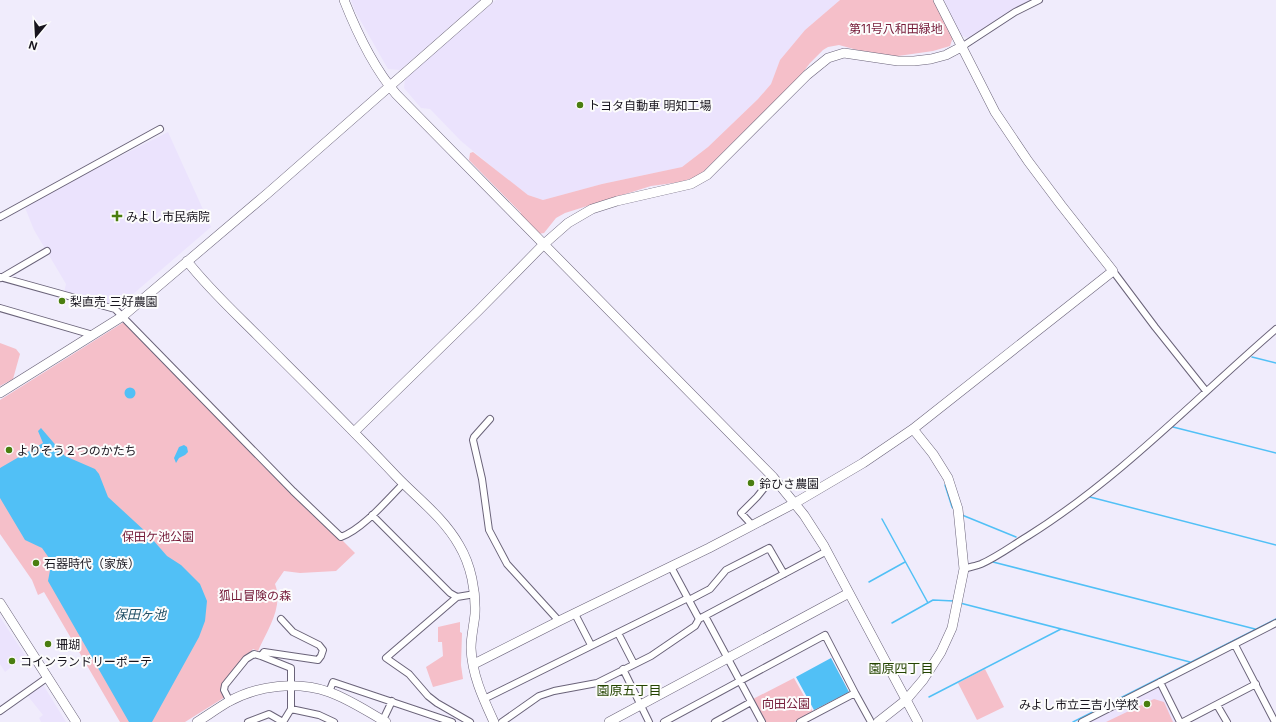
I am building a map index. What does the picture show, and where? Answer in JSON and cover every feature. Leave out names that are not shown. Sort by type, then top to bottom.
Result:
[{"type":"street","points":[[344,0],[355,28],[389,86],[543,245],[773,477],[795,503],[827,551],[918,722]]},
{"type":"street","points":[[0,393],[122,316],[296,168],[488,0]]},
{"type":"street","points":[[938,0],[963,46],[995,112],[1028,161],[1154,326],[1206,391]]},
{"type":"street","points":[[354,432],[543,245],[568,223],[592,209],[617,201],[691,184],[707,175],[807,75],[828,58],[844,53],[898,61],[914,61],[946,55],[963,46],[1015,12],[1039,0]]},
{"type":"street","points":[[0,217],[160,129]]},
{"type":"street","points":[[1,277],[47,251]]},
{"type":"street","points":[[187,261],[219,296],[432,511],[452,534],[467,561],[475,594],[475,615],[471,647],[475,676],[494,722]]},
{"type":"street","points":[[474,664],[795,503],[863,463],[913,429],[1113,272]]},
{"type":"street","points":[[1,277],[115,309],[340,537],[350,533],[372,515],[404,484]]},
{"type":"street","points":[[0,308],[93,335]]},
{"type":"street","points":[[964,569],[981,564],[1065,512],[1117,470],[1276,329]]},
{"type":"street","points":[[490,419],[473,440],[485,495],[489,530],[507,564],[559,621]]},
{"type":"street","points":[[878,722],[906,700],[923,680],[942,652],[952,628],[964,569],[958,509],[948,478],[933,454],[913,429]]},
{"type":"street","points":[[752,525],[741,513],[757,497],[773,477]]},
{"type":"street","points":[[372,515],[450,594],[457,598]]},
{"type":"street","points":[[484,699],[591,645],[710,589],[726,570],[769,548],[784,574]]},
{"type":"street","points":[[502,722],[538,696],[554,691],[597,683],[651,656],[695,626],[702,618],[827,551]]},
{"type":"street","points":[[670,567],[728,659],[762,722]]},
{"type":"street","points":[[609,722],[849,593]]},
{"type":"street","points":[[470,722],[432,699],[423,691],[409,674],[386,658],[457,598],[475,594]]},
{"type":"street","points":[[0,603],[76,722]]},
{"type":"street","points":[[575,614],[591,645]]},
{"type":"street","points":[[261,656],[264,652],[318,660],[321,656],[324,650],[319,645],[293,632],[281,619]]},
{"type":"street","points":[[1082,722],[1276,623]]},
{"type":"street","points":[[618,633],[634,664]]},
{"type":"street","points":[[664,722],[825,635],[871,722]]},
{"type":"street","points":[[1235,645],[1275,722]]},
{"type":"street","points":[[230,702],[224,690],[225,686],[246,659],[254,654],[291,668],[291,709],[283,722],[269,714],[248,722]]},
{"type":"street","points":[[623,669],[648,722]]},
{"type":"street","points":[[0,711],[48,677]]},
{"type":"street","points":[[329,692],[333,682],[452,722]]},
{"type":"street","points":[[1160,682],[1181,722],[1256,684]]},
{"type":"street","points":[[197,722],[230,702],[253,692],[274,687],[291,686],[329,692],[384,721],[392,701]]},
{"type":"street","points":[[800,722],[855,692]]},
{"type":"street","points":[[715,722],[751,702]]},
{"type":"street","points":[[1217,705],[1227,722]]},
{"type":"street","points":[[291,709],[319,714],[334,722]]},
{"type":"shaded area","points":[[351,0],[480,0],[400,70],[388,69],[355,11]]},
{"type":"shaded area","name":"トヨタ自動車 明知工場","points":[[496,0],[840,0],[805,30],[780,60],[771,84],[758,99],[708,147],[682,167],[602,184],[543,200],[528,195],[497,171],[461,141],[430,109],[421,108],[404,88],[405,79]]},
{"type":"shaded area","points":[[942,0],[1031,0],[1010,11],[968,38],[960,35]]},
{"type":"shaded area","name":"みよし市民病院","points":[[168,132],[211,227],[118,307],[64,292],[66,284],[34,230],[24,205]]},
{"type":"shaded area","points":[[0,617],[25,655],[19,658],[20,660],[5,672],[0,664]]},
{"type":"shaded area","points":[[42,683],[66,722],[41,722],[39,718],[43,715],[27,695]]},
{"type":"shaded area","name":"みよし市立三吉小学校","points":[[1160,687],[1178,722],[1090,722]]},
{"type":"green space","name":"第11号八和田緑地","points":[[840,0],[934,0],[953,37],[950,46],[933,51],[891,57],[879,56],[839,45],[828,47],[810,63],[801,75],[703,172],[695,177],[681,182],[651,186],[565,213],[556,218],[544,233],[538,234],[520,214],[521,213],[469,160],[470,153],[473,152],[528,195],[543,200],[602,184],[682,167],[708,147],[758,99],[771,84],[780,60],[805,30]]},
{"type":"green space","name":"保田ケ池公園","points":[[124,322],[355,553],[336,571],[300,573],[284,571],[275,584],[277,593],[276,610],[270,627],[258,651],[253,649],[222,684],[225,697],[185,722],[120,722],[44,592],[38,595],[32,580],[0,534],[0,400]]},
{"type":"green space","points":[[0,343],[16,349],[20,354],[13,379],[0,386]]},
{"type":"green space","points":[[460,622],[460,632],[462,633],[461,665],[463,679],[433,687],[426,667],[443,656],[442,642],[438,642],[438,627]]},
{"type":"green space","points":[[985,669],[1004,707],[977,720],[958,683]]},
{"type":"green space","name":"向田公園","points":[[794,678],[813,712],[794,722],[766,722],[753,699]]},
{"type":"green space","points":[[1154,699],[1164,702],[1173,722],[1106,722]]},
{"type":"water","points":[[128,388],[132,388],[134,389],[134,397],[128,398],[125,395],[125,391]]},
{"type":"water","name":"保田ヶ池","points":[[41,428],[65,456],[95,469],[99,474],[108,497],[146,532],[167,556],[181,565],[200,584],[207,601],[205,621],[199,637],[152,722],[129,722],[48,581],[51,565],[49,558],[42,548],[25,540],[0,498],[0,468],[43,443],[38,431]]},
{"type":"water","points":[[184,445],[187,447],[188,452],[179,458],[176,463],[174,458],[179,447]]},
{"type":"water","points":[[831,658],[849,692],[814,710],[796,677]]},
{"type":"waterway","points":[[1252,357],[1276,363]]},
{"type":"waterway","points":[[1173,427],[1276,453]]},
{"type":"waterway","points":[[945,485],[954,509]]},
{"type":"waterway","points":[[1090,497],[1276,545]]},
{"type":"waterway","points":[[962,515],[1016,537]]},
{"type":"waterway","points":[[882,519],[928,603]]},
{"type":"waterway","points":[[869,582],[905,562]]},
{"type":"waterway","points":[[993,562],[1255,629]]},
{"type":"waterway","points":[[892,623],[933,600],[954,601]]},
{"type":"waterway","points":[[960,603],[1190,662]]},
{"type":"waterway","points":[[1073,722],[1276,619]]},
{"type":"waterway","points":[[929,697],[1061,629]]},
{"type":"place","name":"トヨタ自動車 明知工場","points":[[580,105]]},
{"type":"place","name":"みよし市民病院","points":[[117,216]]},
{"type":"place","name":"梨直売 三好農園","points":[[62,301]]},
{"type":"place","name":"よりそう２つのかたち","points":[[9,450]]},
{"type":"place","name":"鈴ひさ農園","points":[[751,483]]},
{"type":"place","name":"石器時代（家族）","points":[[36,563]]},
{"type":"place","name":"珊瑚","points":[[48,644]]},
{"type":"place","name":"コインランドリーポーテ","points":[[12,661]]},
{"type":"place","name":"みよし市立三吉小学校","points":[[1147,704]]},
{"type":"district","name":"園原四丁目","points":[[901,668]]},
{"type":"district","name":"園原五丁目","points":[[629,690]]},
{"type":"park label","name":"狐山冒険の森","points":[[255,595]]}]
